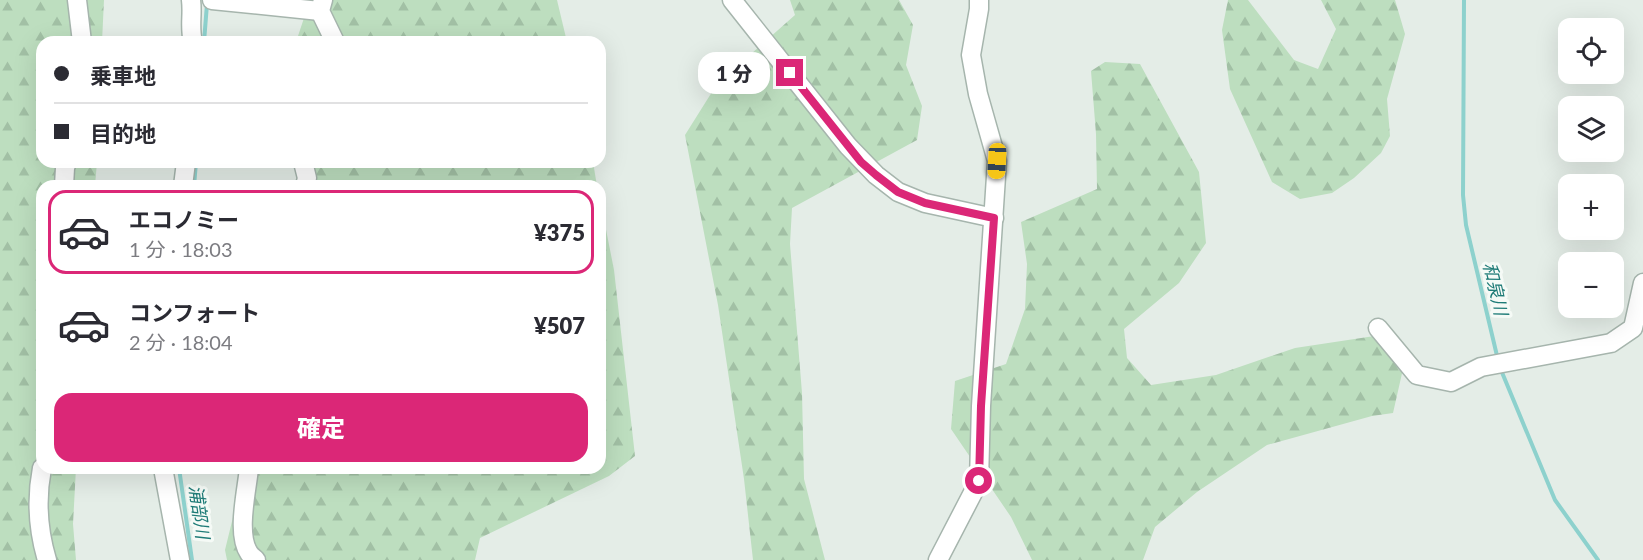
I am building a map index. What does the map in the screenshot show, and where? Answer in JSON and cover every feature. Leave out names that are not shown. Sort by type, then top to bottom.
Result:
[{"type":"street","points":[[77,0],[81,36]]},
{"type":"street","points":[[191,0],[191,36]]},
{"type":"street","points":[[212,0],[322,5],[333,36]]},
{"type":"street","points":[[732,0],[848,147],[876,175],[898,192],[925,203],[994,218]]},
{"type":"street","points":[[938,560],[979,481],[981,406],[997,161],[978,94],[971,56],[980,9],[979,0]]},
{"type":"street","points":[[1378,328],[1417,375],[1451,382],[1481,367],[1611,343],[1633,328],[1643,283]]},
{"type":"street","points":[[41,474],[39,520],[47,560]]},
{"type":"street","points":[[165,474],[180,560]]},
{"type":"street","points":[[248,474],[243,522],[244,539],[249,553],[256,560]]},
{"type":"green space","points":[[0,0],[104,0],[102,36],[36,36],[36,168],[96,168],[96,180],[36,180],[36,474],[76,474],[73,524],[76,560],[0,560]]},
{"type":"green space","points":[[321,0],[557,0],[566,36],[298,36],[304,18]]},
{"type":"green space","points":[[790,0],[899,0],[913,25],[906,65],[922,106],[917,140],[792,208],[790,244],[802,393],[804,479],[825,560],[753,560],[744,479],[718,305],[685,135],[717,84],[795,15]]},
{"type":"green space","points":[[1228,0],[1248,0],[1294,60],[1318,69],[1336,29],[1321,0],[1395,0],[1405,34],[1387,99],[1390,136],[1381,153],[1354,178],[1332,193],[1300,199],[1272,182],[1230,89],[1222,30]]},
{"type":"green space","points":[[1105,62],[1140,64],[1199,172],[1206,243],[1179,283],[1124,329],[1127,358],[1151,385],[1216,375],[1295,348],[1381,335],[1403,369],[1393,413],[1372,416],[1267,445],[1197,492],[1155,527],[1143,560],[1032,560],[1011,517],[951,429],[955,381],[1006,364],[1025,309],[1027,264],[1021,222],[1097,189],[1091,71]]},
{"type":"green space","points":[[306,168],[594,168],[596,180],[306,180]]},
{"type":"green space","points":[[606,229],[614,270],[635,456],[609,476],[480,538],[475,560],[227,560],[225,550],[244,474],[606,474]]},
{"type":"waterway","name":"和泉川","points":[[1464,0],[1463,195],[1466,225],[1498,360]]},
{"type":"waterway","name":"浦部川","points":[[204,36],[207,4]]},
{"type":"waterway","name":"浦部川","points":[[194,180],[196,168]]},
{"type":"waterway","name":"和泉川","points":[[1501,370],[1555,500],[1598,560]]},
{"type":"waterway","name":"浦部川","points":[[180,474],[192,560]]},
{"type":"route","points":[[790,73],[861,162],[898,192],[925,203],[994,218],[981,406],[979,481]]}]
